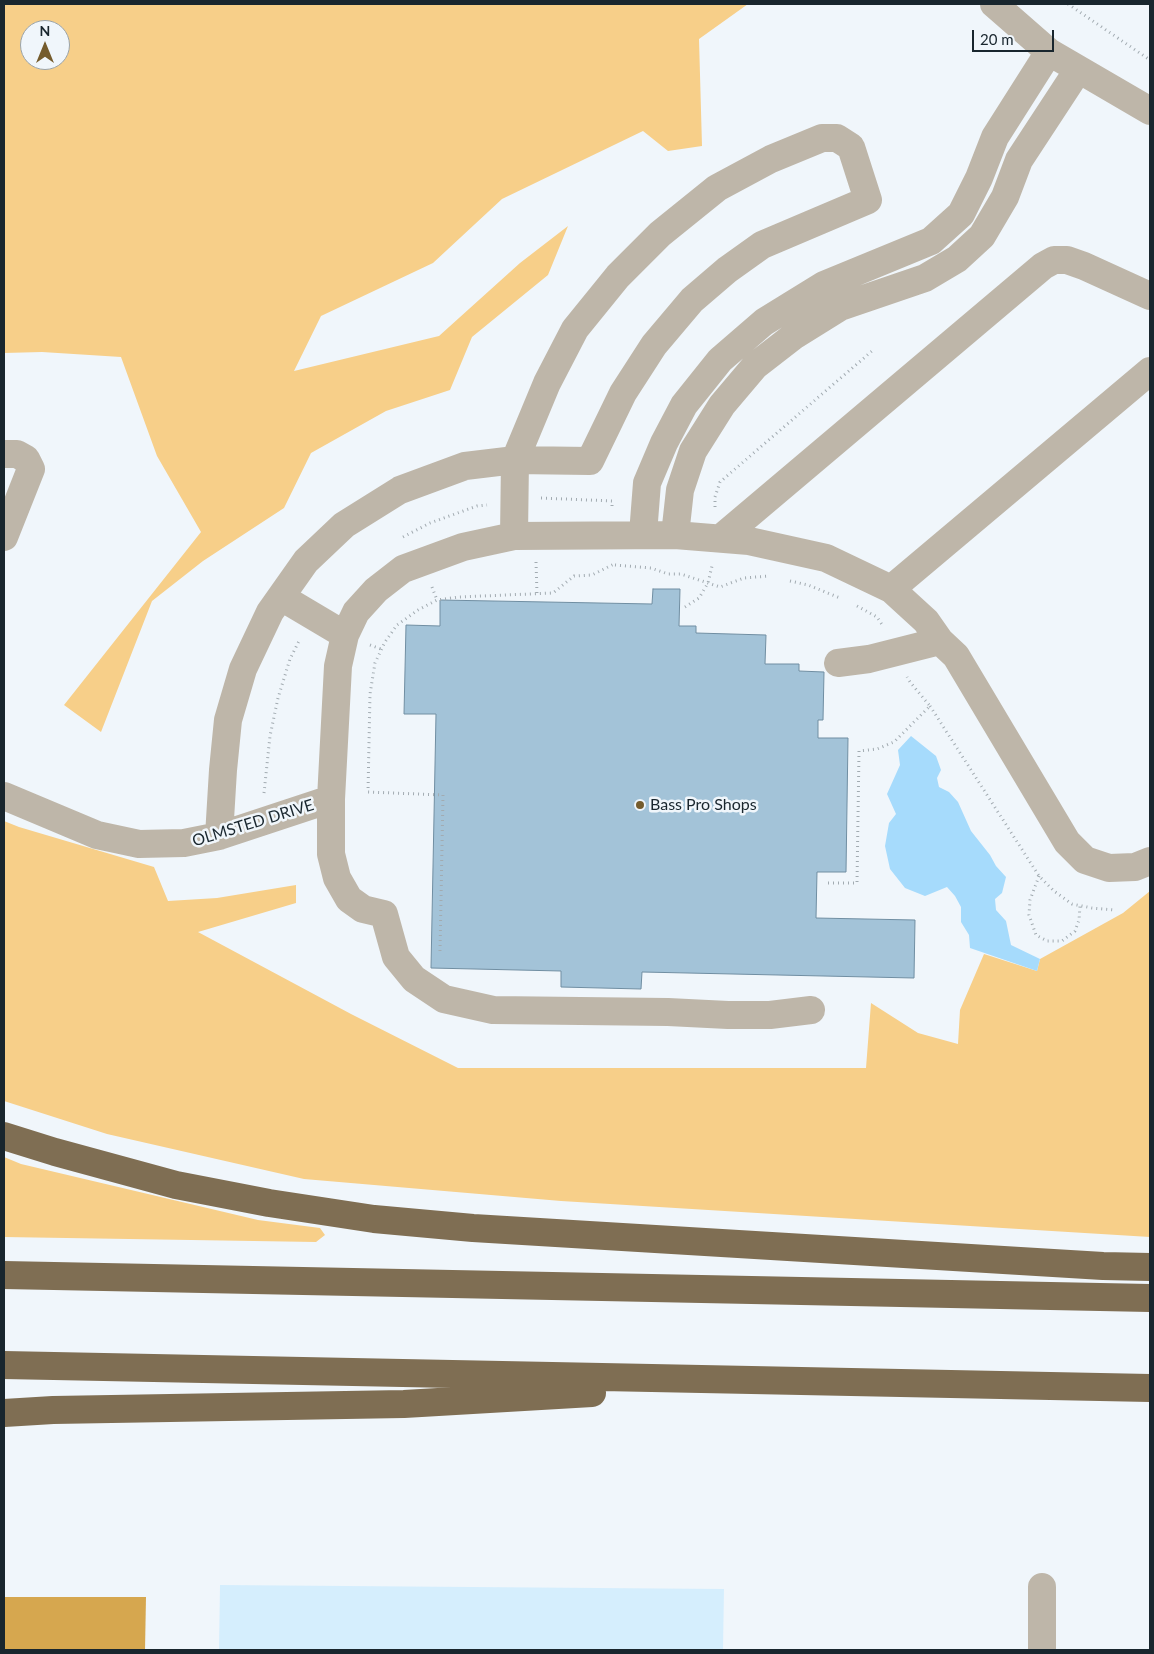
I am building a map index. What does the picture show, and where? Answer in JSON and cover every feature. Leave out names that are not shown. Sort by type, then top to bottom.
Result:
[{"type":"highway","points":[[4,1136],[176,1185],[269,1203],[374,1219],[473,1228],[1150,1267]]},
{"type":"highway","points":[[4,1275],[1150,1298]]},
{"type":"highway","points":[[4,1365],[1150,1388]]},
{"type":"highway","points":[[4,1414],[53,1410],[404,1404],[816,1381]]},
{"type":"street","points":[[994,4],[1049,52],[1150,111]]},
{"type":"street","points":[[643,534],[647,483],[664,443],[684,405],[720,360],[764,322],[824,285],[931,241],[961,214],[979,178],[995,137],[1049,52]]},
{"type":"street","points":[[675,535],[680,490],[693,451],[722,405],[755,366],[795,335],[840,307],[925,278],[957,259],[982,236],[1005,197],[1019,160],[1078,70]]},
{"type":"street","points":[[219,836],[228,720],[243,668],[270,612],[306,561],[344,525],[400,490],[465,466],[515,460],[590,461],[623,393],[654,345],[692,300],[727,270],[762,245],[868,200],[851,147],[837,138],[822,138],[771,159],[717,188],[660,234],[618,276],[575,329],[547,383],[515,460],[514,536]]},
{"type":"street","points":[[721,538],[1043,266],[1054,260],[1067,260],[1150,296]]},
{"type":"street","points":[[891,588],[1150,371]]},
{"type":"street","points":[[4,454],[17,454],[26,459],[32,469],[4,537]]},
{"type":"street","points":[[811,1010],[770,1016],[728,1016],[668,1012],[493,1010],[444,999],[414,979],[396,957],[384,914],[363,908],[349,899],[336,878],[331,854],[331,799],[338,666],[345,635],[356,612],[376,590],[403,569],[463,547],[514,536],[643,534],[721,538],[749,540],[826,558],[891,588],[926,620],[940,641],[956,656],[1067,842],[1085,860],[1109,868],[1135,867],[1150,861]]},
{"type":"street","points":[[281,597],[345,635]]},
{"type":"street","points":[[838,663],[869,659],[940,641]]},
{"type":"street","name":"OLMSTED DRIVE","points":[[4,796],[97,835],[139,844],[184,843],[219,836],[331,799]]},
{"type":"street","points":[[1042,1587],[1042,1650]]},
{"type":"path","points":[[1068,4],[1150,60]]},
{"type":"path","points":[[401,538],[430,523],[476,506],[538,498],[612,501],[614,565],[592,575],[574,576],[553,593],[459,597],[437,600],[418,610],[397,625],[384,642],[375,664],[370,694],[368,792],[443,795],[440,951]]},
{"type":"path","points":[[261,823],[270,736],[278,698],[290,659],[305,630],[315,617]]},
{"type":"path","points":[[930,706],[1039,876],[1054,891],[1072,904],[1114,910]]},
{"type":"path","points":[[1039,876],[1030,900],[1029,915],[1036,934],[1048,941],[1062,941],[1075,931],[1079,920],[1080,906]]},
{"type":"shaded area","points":[[4,4],[748,4],[699,39],[702,146],[668,151],[643,131],[502,199],[433,263],[321,316],[294,371],[439,336],[520,263],[568,226],[548,275],[472,337],[450,390],[386,411],[311,453],[284,508],[203,561],[152,601],[101,732],[64,705],[201,532],[157,456],[121,357],[42,352],[4,353]]},
{"type":"shaded area","points":[[4,821],[154,867],[168,901],[217,898],[296,885],[296,903],[198,932],[351,1014],[458,1068],[866,1068],[871,1003],[918,1033],[958,1044],[960,1010],[984,954],[1037,971],[1040,959],[1123,913],[1150,891],[1150,1237],[561,1201],[304,1179],[107,1134],[4,1101]]},
{"type":"shaded area","points":[[4,1157],[21,1164],[258,1220],[320,1228],[325,1235],[316,1242],[4,1237]]},
{"type":"shaded area","points":[[220,1585],[724,1589],[723,1650],[219,1650]]},
{"type":"shaded area","points":[[4,1597],[146,1597],[145,1650],[4,1650]]},
{"type":"water","points":[[911,736],[936,756],[941,770],[937,778],[939,787],[949,792],[958,802],[971,831],[1006,877],[1002,893],[995,899],[996,910],[1006,921],[1011,945],[1040,959],[1037,971],[970,948],[969,935],[961,922],[961,907],[947,887],[925,896],[905,888],[890,869],[885,846],[889,823],[896,814],[887,794],[900,765],[898,750]]},
{"type":"building","name":"Bass Pro Shops","points":[[653,589],[680,589],[679,626],[696,626],[696,633],[766,635],[765,664],[799,664],[799,671],[824,672],[823,720],[818,720],[818,738],[848,738],[846,872],[817,872],[816,918],[915,920],[914,978],[642,972],[641,989],[561,987],[561,971],[431,968],[436,714],[404,714],[406,625],[440,626],[440,600],[652,604]]},
{"type":"place","name":"Bass Pro Shops","points":[[640,805]]}]
